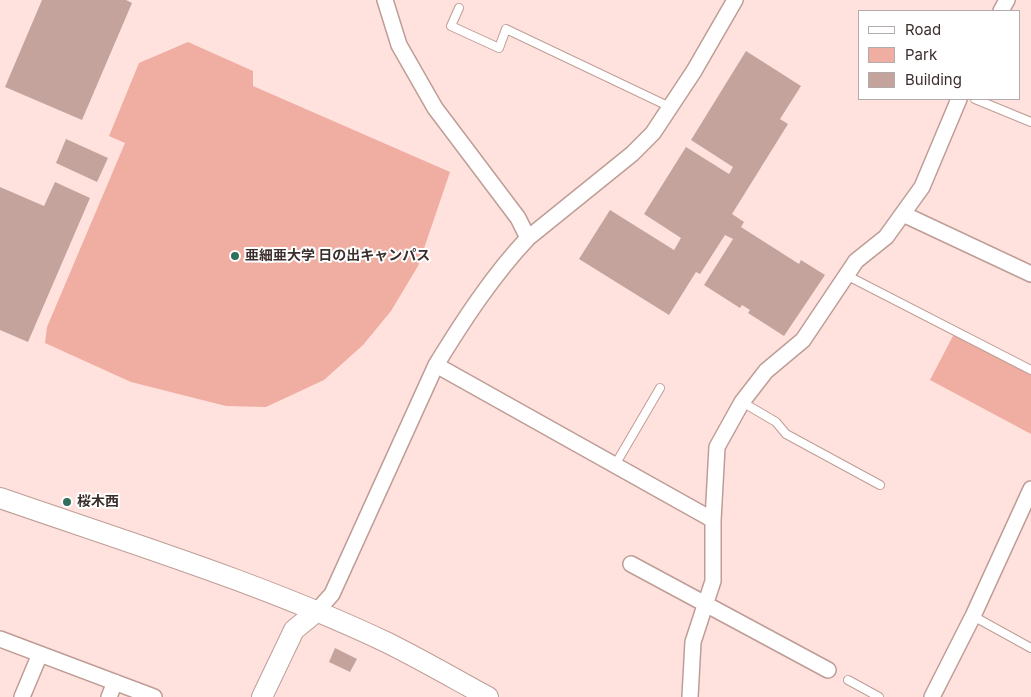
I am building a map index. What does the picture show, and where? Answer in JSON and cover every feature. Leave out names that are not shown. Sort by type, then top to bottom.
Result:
[{"type":"street","points":[[385,0],[399,45],[435,108],[518,218],[528,238]]},
{"type":"street","points":[[262,697],[294,630],[316,612],[332,594],[436,365],[513,254],[528,238],[632,154],[653,133],[735,0]]},
{"type":"street","points":[[690,697],[693,642],[713,581],[713,520],[717,447],[742,402],[766,371],[802,340],[845,275],[856,261],[886,237],[922,187],[959,100]]},
{"type":"street","points":[[903,214],[1031,274]]},
{"type":"street","points":[[436,365],[713,520]]},
{"type":"street","points":[[932,697],[1026,512],[1031,489]]},
{"type":"street","points":[[0,498],[236,581],[316,612],[388,643],[488,697]]},
{"type":"street","points":[[631,564],[828,670]]},
{"type":"street","points":[[0,639],[154,697]]},
{"type":"street","points":[[22,697],[40,654]]},
{"type":"street","points":[[109,697],[115,682]]},
{"type":"lane","points":[[459,8],[451,26],[499,48],[506,29],[670,107]]},
{"type":"lane","points":[[977,100],[1031,122]]},
{"type":"lane","points":[[845,275],[1031,370]]},
{"type":"lane","points":[[615,465],[660,388]]},
{"type":"lane","points":[[742,402],[776,422],[786,434],[880,485]]},
{"type":"lane","points":[[972,616],[1031,648]]},
{"type":"lane","points":[[848,680],[879,697]]},
{"type":"green space","points":[[188,42],[253,71],[253,86],[450,172],[418,266],[391,311],[363,345],[324,380],[266,407],[226,406],[131,382],[45,343],[47,327],[125,143],[109,136],[139,63]]},
{"type":"green space","points":[[954,334],[1031,374],[1031,434],[930,380]]},
{"type":"building","points":[[42,0],[126,0],[132,3],[82,120],[5,87]]},
{"type":"building","points":[[746,51],[801,86],[780,119],[788,124],[732,214],[744,222],[741,227],[799,264],[801,260],[825,275],[784,336],[748,313],[750,310],[742,305],[740,308],[704,285],[733,239],[725,235],[700,274],[696,272],[669,315],[579,259],[610,210],[674,250],[681,238],[644,214],[686,147],[729,174],[733,167],[691,140]]},
{"type":"building","points":[[66,139],[108,158],[97,182],[56,163]]},
{"type":"building","points":[[55,182],[90,198],[28,342],[0,330],[0,187],[44,206]]},
{"type":"building","points":[[335,648],[357,659],[350,672],[329,662]]},
{"type":"place","name":"亜細亜大学 日の出キャンパス","points":[[235,256]]},
{"type":"place","name":"桜木西","points":[[67,502]]}]
